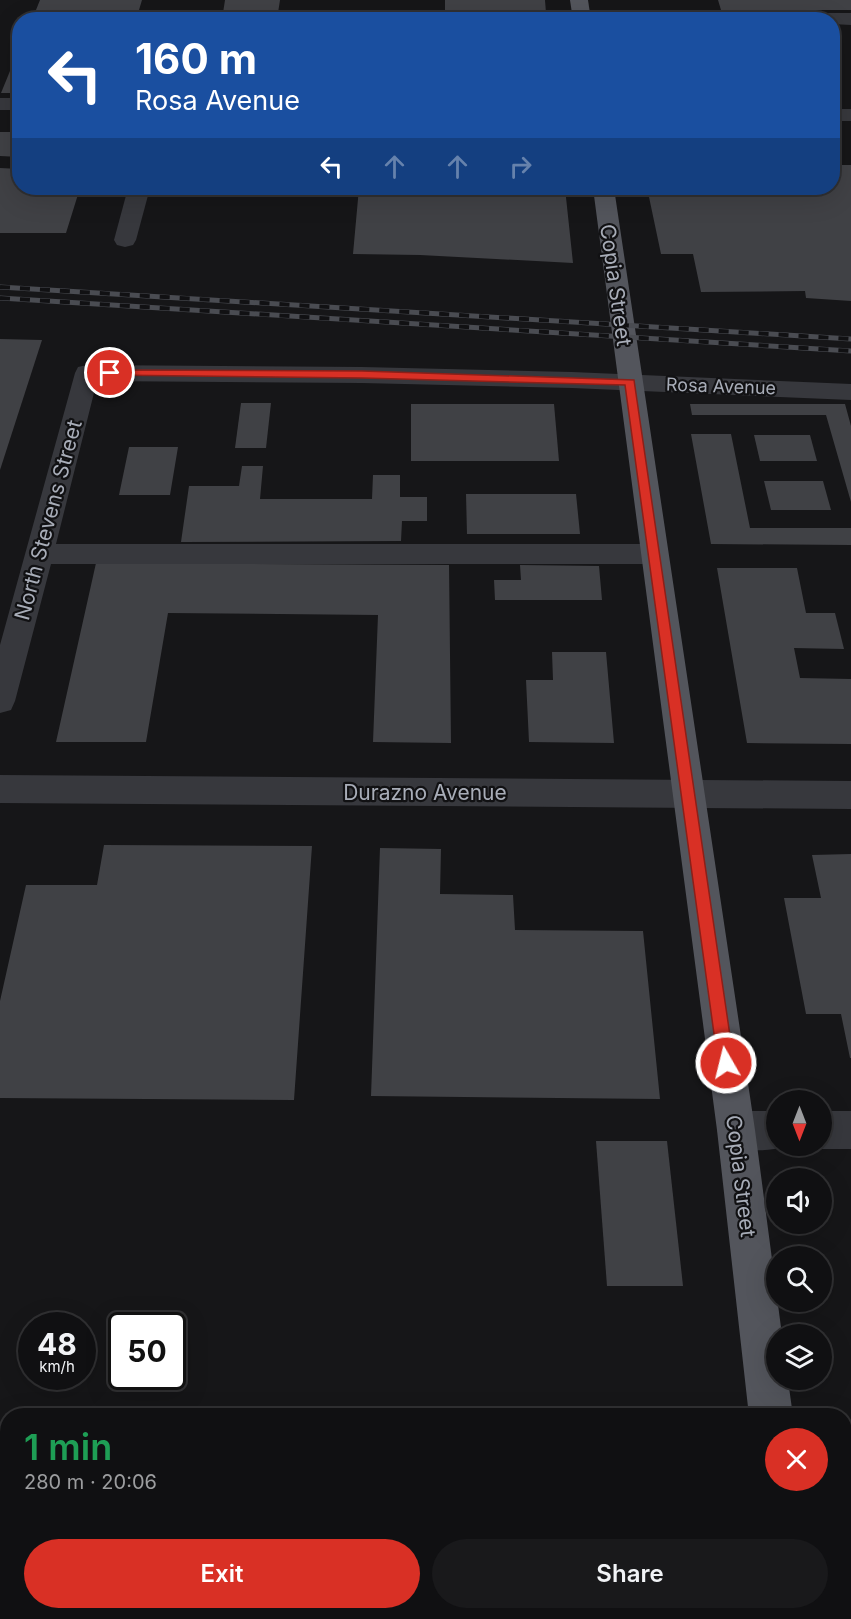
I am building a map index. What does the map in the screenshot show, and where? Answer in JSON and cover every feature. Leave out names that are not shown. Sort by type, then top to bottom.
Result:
[{"type":"main road","name":"Copia Street","points":[[604,195],[736,1131],[770,1408]]},
{"type":"street","points":[[125,240],[137,195]]},
{"type":"street","name":"Rosa Avenue","points":[[87,373],[362,375],[630,382],[851,392]]},
{"type":"street","name":"North Stevens Street","points":[[0,701],[87,373]]},
{"type":"street","points":[[39,554],[653,554]]},
{"type":"street","name":"Durazno Avenue","points":[[0,789],[851,795]]},
{"type":"street","points":[[736,1131],[766,1130]]},
{"type":"street","points":[[832,1130],[851,1130]]},
{"type":"building","points":[[40,0],[142,0],[138,12],[35,12]]},
{"type":"building","points":[[225,0],[280,0],[278,12],[223,12]]},
{"type":"building","points":[[445,0],[545,0],[546,12],[445,12]]},
{"type":"building","points":[[718,0],[851,0],[851,10],[721,10]]},
{"type":"building","points":[[12,66],[12,93],[1,93]]},
{"type":"building","points":[[0,132],[12,132],[12,157],[0,156]]},
{"type":"building","points":[[840,165],[851,165],[851,301],[806,298],[805,291],[701,292],[693,254],[661,254],[649,197],[704,197],[704,195],[840,195]]},
{"type":"building","points":[[0,168],[12,169],[12,195],[78,195],[66,233],[0,233]]},
{"type":"building","points":[[358,195],[566,195],[573,263],[353,254]]},
{"type":"building","points":[[0,339],[42,340],[0,470]]},
{"type":"building","points":[[241,403],[271,403],[266,448],[235,448]]},
{"type":"building","points":[[411,404],[554,404],[559,461],[411,461]]},
{"type":"building","points":[[690,404],[845,404],[851,426],[851,502],[826,415],[692,415]]},
{"type":"building","points":[[691,434],[731,434],[750,528],[851,528],[851,545],[711,544]]},
{"type":"building","points":[[754,435],[810,435],[817,461],[760,461]]},
{"type":"building","points":[[129,447],[178,447],[170,495],[119,495]]},
{"type":"building","points":[[242,466],[263,466],[260,499],[372,499],[373,475],[400,475],[400,497],[427,497],[427,521],[402,521],[401,541],[181,542],[189,486],[239,486]]},
{"type":"building","points":[[764,481],[823,481],[831,510],[771,510]]},
{"type":"building","points":[[466,494],[576,494],[580,534],[467,534]]},
{"type":"building","points":[[96,563],[449,565],[451,743],[373,742],[378,615],[168,613],[146,742],[56,742]]},
{"type":"building","points":[[520,565],[599,566],[602,600],[495,600],[494,580],[521,580]]},
{"type":"building","points":[[717,568],[797,568],[806,613],[835,613],[844,649],[794,648],[800,678],[851,679],[851,744],[747,743]]},
{"type":"building","points":[[552,652],[606,652],[614,743],[529,742],[526,680],[553,680]]},
{"type":"building","points":[[104,845],[312,846],[294,1100],[0,1098],[0,1001],[26,885],[97,885]]},
{"type":"building","points":[[380,848],[441,849],[440,894],[513,895],[515,930],[643,931],[660,1099],[371,1096]]},
{"type":"building","points":[[851,854],[850,1058],[841,1014],[806,1014],[784,898],[821,898],[812,855]]},
{"type":"building","points":[[596,1141],[667,1141],[683,1286],[607,1286]]},
{"type":"railway","points":[[0,287],[851,339]]},
{"type":"railway","points":[[0,298],[851,351]]},
{"type":"route","points":[[110,373],[362,375],[630,382],[726,1063]]}]
